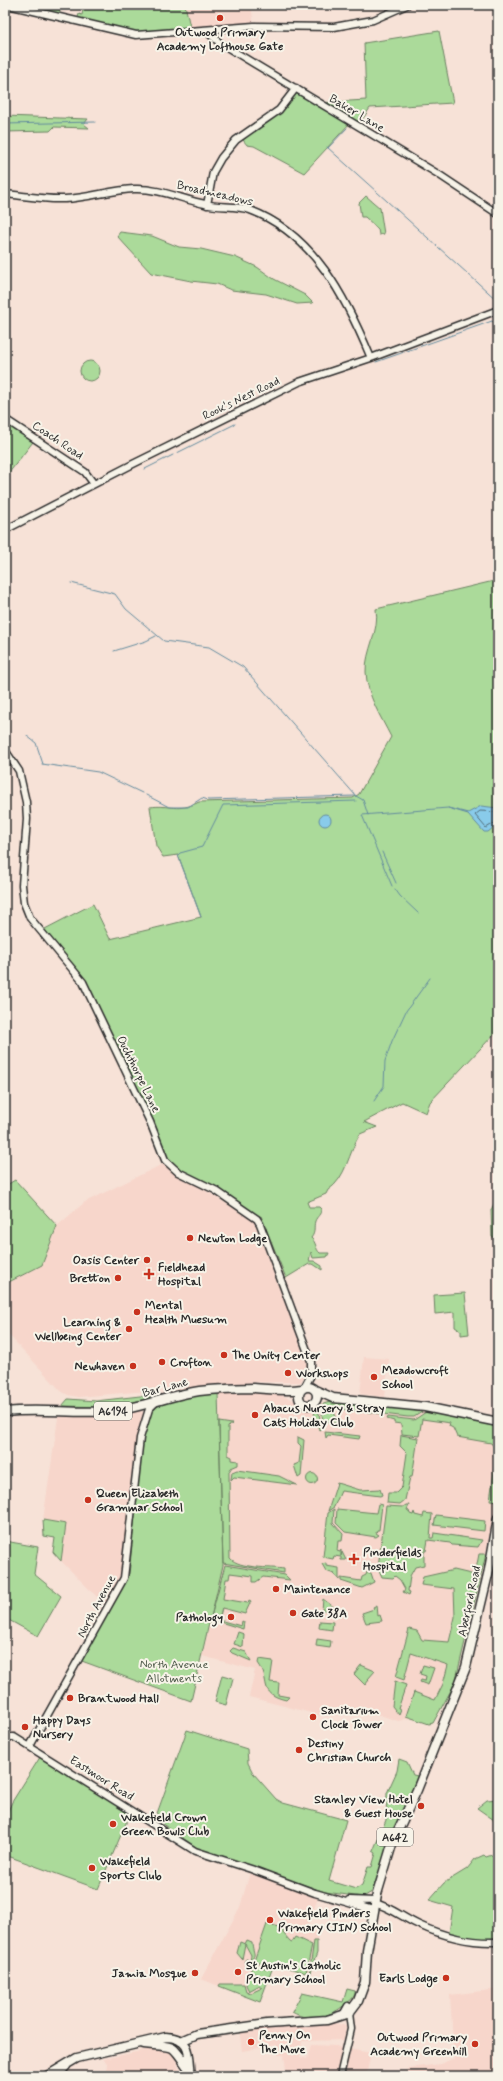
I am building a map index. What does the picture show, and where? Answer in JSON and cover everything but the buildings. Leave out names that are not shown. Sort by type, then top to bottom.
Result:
[{"type":"main road","name":"Bar Lane","points":[[5,1412],[26,1410],[110,1411],[141,1405],[198,1390],[254,1388],[283,1391],[303,1388]]},
{"type":"main road","name":"A6194","points":[[303,1388],[315,1389],[333,1398]]},
{"type":"main road","points":[[301,1401],[299,1394],[303,1388]]},
{"type":"main road","points":[[315,1389],[317,1396],[316,1401]]},
{"type":"main road","name":"Bar Lane","points":[[283,1391],[301,1401]]},
{"type":"main road","name":"A6194","points":[[301,1401],[308,1405],[316,1401],[333,1398],[425,1407],[488,1418],[498,1422]]},
{"type":"main road","points":[[488,1418],[498,1414]]},
{"type":"main road","name":"Aberford Road","points":[[374,1904],[393,1841],[426,1768],[436,1732],[449,1703],[459,1686],[470,1651],[498,1518]]},
{"type":"main road","name":"A642","points":[[346,2011],[361,1992],[365,1982],[367,1951],[374,1904]]},
{"type":"main road","points":[[172,2047],[182,2045],[207,2033],[289,2021],[327,2020],[346,2011]]},
{"type":"main road","points":[[143,2044],[153,2039],[166,2037],[182,2045],[190,2055],[190,2072]]},
{"type":"main road","points":[[47,2076],[87,2055],[143,2044],[164,2044],[172,2047],[180,2055],[190,2072]]},
{"type":"main road","points":[[57,2076],[68,2064]]},
{"type":"street","points":[[8,5],[131,35],[254,26],[334,27],[373,20],[407,5]]},
{"type":"street","name":"Baker Lane","points":[[206,30],[220,43],[438,174],[498,214]]},
{"type":"street","points":[[207,205],[213,172],[221,158],[236,140],[279,110],[296,88]]},
{"type":"street","name":"Broadmeadows","points":[[5,194],[64,199],[136,189],[158,192],[207,205],[249,210],[279,224],[305,245],[331,279],[358,328],[371,358]]},
{"type":"street","name":"Rook's Nest Road","points":[[5,530],[299,382],[371,358],[498,310]]},
{"type":"street","name":"Coach Road","points":[[5,419],[85,472],[94,484]]},
{"type":"street","name":"Ouchthorpe Lane","points":[[5,750],[19,771],[26,802],[27,820],[22,885],[26,908],[35,924],[83,982],[150,1122],[165,1160],[178,1172],[215,1190],[257,1219],[311,1361],[311,1375],[315,1389]]},
{"type":"street","points":[[303,1388],[311,1375]]},
{"type":"street","name":"North Avenue","points":[[30,1746],[124,1578],[140,1438],[151,1406],[158,1400]]},
{"type":"street","points":[[141,1405],[145,1409],[147,1415]]},
{"type":"street","name":"Eastmoor Road","points":[[7,1737],[14,1737],[30,1746],[195,1851],[251,1869],[319,1894],[374,1904],[391,1909],[418,1925],[443,1933],[471,1941],[498,1942]]},
{"type":"street","points":[[340,2076],[351,2029],[346,2011]]},
{"type":"shaded area","name":"Outwood Primary Academy Lofthouse Gate","points":[[185,5],[251,5],[254,26],[191,31]]},
{"type":"shaded area","name":"Fieldhead Hospital","points":[[163,1164],[254,1221],[307,1363],[307,1372],[301,1382],[256,1382],[79,1397],[68,1395],[61,1391],[5,1331],[5,1284],[42,1265],[57,1226],[85,1202]]},
{"type":"shaded area","name":"Meadowcroft School","points":[[364,1357],[389,1359],[385,1397],[360,1394]]},
{"type":"shaded area","name":"Pinderfields Hospital","points":[[219,1393],[275,1393],[293,1400],[303,1410],[328,1401],[392,1405],[498,1424],[498,1491],[494,1518],[455,1683],[447,1694],[433,1723],[429,1724],[410,1718],[398,1721],[374,1713],[323,1716],[249,1697],[255,1670],[202,1656],[223,1563]]},
{"type":"shaded area","name":"Queen Elizabeth Grammar School","points":[[139,1408],[145,1415],[124,1571],[112,1595],[105,1603],[103,1603],[61,1561],[66,1524],[43,1520],[59,1411]]},
{"type":"shaded area","name":"Wakefield Pinders Primary (JIN) School","points":[[251,1869],[319,1894],[307,1925],[316,1928],[317,1938],[317,1953],[309,1975],[274,1964],[260,2002],[201,1979],[240,1907]]},
{"type":"shaded area","name":"Outwood Primary Academy Greenhill","points":[[498,1989],[498,2066],[488,2076],[406,2076],[408,2068],[441,2064],[454,2058],[450,1995]]},
{"type":"shaded area","points":[[334,2023],[346,2026],[344,2040],[302,2041],[300,2057],[307,2059],[311,2045],[336,2046],[342,2048],[336,2076],[287,2076],[284,2055],[278,2055],[276,2045],[242,2051],[239,2028],[320,2026]]},
{"type":"shaded area","points":[[150,2049],[171,2051],[175,2055],[181,2076],[106,2076],[107,2063],[103,2059]]},
{"type":"shaded area","points":[[349,2049],[371,2053],[366,2076],[342,2076]]},
{"type":"green space","points":[[8,5],[57,5],[56,8],[60,10],[59,17]]},
{"type":"green space","points":[[84,5],[185,5],[191,31],[141,35],[77,21],[79,14],[82,15]]},
{"type":"green space","points":[[439,31],[453,103],[370,108],[362,120],[350,123],[304,173],[254,146],[247,145],[243,140],[279,110],[296,88],[317,103],[366,100],[364,43]]},
{"type":"green space","points":[[5,116],[88,119],[84,124],[89,128],[54,127],[50,131],[5,132]]},
{"type":"green space","points":[[366,196],[380,208],[384,234],[379,235],[378,229],[365,217],[361,217],[359,203]]},
{"type":"green space","points":[[120,232],[152,236],[179,247],[201,249],[235,257],[257,267],[274,279],[305,295],[313,303],[297,304],[266,294],[231,290],[217,284],[191,281],[151,273],[117,236]]},
{"type":"green space","points":[[90,361],[97,364],[100,371],[97,378],[90,381],[83,378],[80,371],[83,364]]},
{"type":"green space","points":[[5,419],[36,438],[5,478]]},
{"type":"green space","points":[[498,580],[498,1030],[430,1102],[426,1113],[402,1102],[364,1122],[377,1127],[360,1134],[343,1172],[326,1194],[307,1202],[309,1207],[319,1207],[321,1209],[315,1221],[314,1232],[311,1238],[320,1253],[329,1253],[327,1257],[313,1258],[311,1252],[309,1261],[314,1261],[322,1266],[322,1270],[313,1264],[309,1264],[286,1278],[261,1216],[257,1219],[171,1166],[83,982],[41,931],[93,904],[110,939],[201,917],[178,855],[163,857],[156,846],[150,807],[163,806],[179,808],[199,802],[353,798],[359,794],[391,737],[375,706],[367,681],[366,664],[376,625],[376,609]]},
{"type":"green space","points":[[15,1180],[57,1226],[42,1265],[5,1284],[5,1186]]},
{"type":"green space","points":[[498,1196],[498,1217],[495,1222],[498,1225],[498,1237],[492,1237],[491,1210]]},
{"type":"green space","points":[[465,1293],[469,1334],[461,1335],[461,1331],[455,1327],[455,1312],[435,1314],[434,1295]]},
{"type":"green space","name":"North Avenue Allotments","points":[[218,1393],[223,1565],[211,1617],[225,1565],[285,1575],[290,1580],[263,1577],[256,1582],[253,1582],[253,1576],[230,1573],[229,1579],[226,1579],[223,1599],[248,1603],[249,1600],[251,1601],[245,1614],[222,1608],[219,1620],[241,1626],[242,1621],[244,1622],[243,1629],[210,1619],[191,1701],[79,1660],[129,1575],[143,1433],[150,1411],[157,1405],[173,1399]]},
{"type":"green space","points":[[140,1396],[156,1397],[111,1407],[62,1406],[68,1399],[96,1401]]},
{"type":"green space","points":[[330,1402],[395,1407],[422,1412],[414,1417],[408,1417],[324,1407],[319,1412],[321,1430],[319,1429],[314,1414],[316,1408]]},
{"type":"green space","points":[[326,1410],[334,1411],[336,1418],[340,1420],[339,1423],[325,1421],[325,1424],[323,1424],[322,1414]]},
{"type":"green space","points":[[426,1412],[496,1426],[498,1428],[498,1457],[494,1456],[494,1447],[491,1443],[457,1437],[453,1428],[449,1426],[450,1423],[422,1419],[419,1436],[402,1434],[401,1424],[394,1423],[394,1421],[387,1419],[388,1417],[414,1420]]},
{"type":"green space","points":[[219,1422],[232,1424],[228,1427],[228,1455],[232,1457],[232,1460],[238,1461],[238,1465],[231,1468],[229,1472],[230,1558],[234,1562],[248,1566],[284,1569],[284,1573],[223,1563]]},
{"type":"green space","points":[[325,1432],[360,1436],[359,1439],[328,1435],[326,1438]]},
{"type":"green space","points":[[401,1435],[418,1438],[412,1477],[410,1477],[405,1500],[400,1504],[387,1503],[388,1493],[396,1493],[402,1487],[407,1453],[400,1446]]},
{"type":"green space","points":[[298,1437],[304,1440],[301,1476],[298,1478],[294,1465],[299,1463],[301,1446],[298,1443]]},
{"type":"green space","points":[[495,1464],[498,1464],[497,1501],[490,1500]]},
{"type":"green space","points":[[237,1470],[279,1476],[297,1485],[234,1477],[231,1480],[232,1472]]},
{"type":"green space","points":[[312,1473],[316,1475],[318,1479],[316,1483],[312,1485],[308,1483],[306,1479],[308,1475]]},
{"type":"green space","points":[[337,1483],[360,1490],[380,1489],[382,1495],[341,1491],[334,1507],[328,1511]]},
{"type":"green space","points":[[378,1504],[382,1505],[379,1530],[377,1530],[376,1533],[379,1535],[376,1537],[345,1532],[336,1523],[337,1509],[376,1513]]},
{"type":"green space","points":[[409,1505],[407,1510],[410,1514],[413,1515],[414,1512],[415,1515],[423,1517],[424,1513],[432,1514],[430,1538],[433,1538],[434,1533],[482,1540],[478,1547],[452,1545],[450,1543],[428,1540],[426,1551],[424,1551],[424,1565],[415,1567],[410,1576],[408,1591],[410,1592],[409,1595],[403,1592],[405,1589],[400,1580],[395,1576],[393,1578],[382,1577],[378,1568],[386,1506],[403,1507]]},
{"type":"green space","points":[[334,1509],[333,1523],[343,1534],[342,1541],[338,1541],[337,1551],[340,1552],[341,1550],[341,1556],[342,1552],[346,1560],[341,1560],[341,1557],[334,1556],[333,1559],[323,1557],[328,1513]]},
{"type":"green space","points":[[436,1515],[485,1521],[484,1531],[434,1525]]},
{"type":"green space","points":[[43,1520],[66,1524],[61,1561],[53,1552],[55,1538],[44,1536]]},
{"type":"green space","points":[[5,1541],[38,1547],[34,1574],[61,1596],[38,1636],[5,1618]]},
{"type":"green space","points":[[479,1554],[486,1554],[455,1683],[433,1723],[429,1724],[406,1716],[414,1692],[435,1700],[443,1684],[448,1665],[411,1653],[404,1680],[396,1677],[409,1629],[417,1631],[422,1640],[449,1642],[455,1617],[454,1589],[421,1585],[423,1577],[454,1570],[475,1575]]},
{"type":"green space","points":[[326,1563],[326,1566],[339,1568],[339,1580],[334,1574],[326,1571],[322,1564]]},
{"type":"green space","points":[[367,1572],[371,1573],[374,1582],[362,1588],[341,1581],[341,1578],[361,1581],[362,1577],[366,1575]]},
{"type":"green space","points":[[323,1599],[335,1608],[342,1609],[342,1613],[322,1610]]},
{"type":"green space","points":[[377,1605],[378,1616],[380,1615],[382,1621],[366,1623],[362,1613],[374,1609],[373,1607]]},
{"type":"green space","points":[[320,1621],[333,1622],[332,1630],[319,1628]]},
{"type":"green space","points":[[238,1632],[244,1634],[243,1647],[234,1644]]},
{"type":"green space","points":[[317,1639],[331,1641],[330,1648],[316,1646]]},
{"type":"green space","points":[[233,1648],[246,1652],[251,1661],[232,1653],[230,1651]]},
{"type":"green space","points":[[259,1659],[273,1661],[270,1682],[279,1683],[278,1695],[289,1697],[286,1700],[271,1694],[268,1690],[262,1670],[258,1663]]},
{"type":"green space","points":[[361,1665],[375,1671],[365,1685],[354,1674]]},
{"type":"green space","points":[[423,1665],[434,1668],[428,1685],[420,1682],[421,1680],[425,1681],[426,1676],[420,1674]]},
{"type":"green space","points":[[222,1675],[233,1678],[226,1705],[215,1702]]},
{"type":"green space","points":[[395,1681],[406,1685],[398,1709],[401,1710],[399,1715],[392,1706]]},
{"type":"green space","points":[[187,1730],[247,1749],[248,1763],[253,1773],[276,1799],[283,1803],[346,1820],[329,1881],[356,1889],[362,1885],[368,1867],[372,1867],[376,1853],[373,1851],[386,1820],[387,1793],[397,1771],[399,1759],[407,1762],[413,1775],[418,1776],[391,1837],[372,1892],[363,1897],[325,1892],[199,1849],[155,1819]]},
{"type":"green space","points":[[42,1754],[132,1809],[98,1889],[5,1855],[5,1818],[12,1802]]},
{"type":"green space","points":[[498,1799],[498,1812],[494,1820],[477,1808],[487,1800]]},
{"type":"green space","points":[[498,1853],[498,1938],[475,1940],[449,1933],[453,1907],[429,1900],[444,1883],[467,1869],[475,1859],[484,1855],[486,1857]]},
{"type":"green space","points":[[267,1924],[284,1928],[283,1933],[292,1942],[295,1937],[312,1945],[306,1973],[274,1964],[260,2002],[219,1986],[220,1984],[244,1984],[246,1991],[251,1993],[262,1988],[258,1986],[249,1991],[246,1985],[249,1974],[265,1979],[265,1977],[250,1972],[253,1964],[268,1969],[269,1966],[254,1961]]},
{"type":"green space","points":[[247,1940],[252,1942],[254,1954],[248,1965],[244,1962],[246,1959],[250,1960],[251,1955],[245,1944]]},
{"type":"green space","points":[[314,1941],[317,1941],[317,1953],[309,1975]]},
{"type":"green space","points":[[240,1942],[245,1944],[242,1959],[237,1953]]},
{"type":"green space","points":[[347,1989],[355,1991],[353,1998],[341,2008],[328,2015],[314,2018],[292,2012],[302,1993],[343,2002]]},
{"type":"water","points":[[481,806],[498,808],[498,824],[488,832],[484,832],[468,814],[448,808],[468,813]]},
{"type":"water","points":[[323,814],[327,814],[331,820],[327,826],[323,826],[319,822],[319,818]]},
{"type":"waterway","points":[[5,124],[95,122]]},
{"type":"waterway","points":[[328,148],[347,128]]},
{"type":"waterway","points":[[327,147],[498,301]]},
{"type":"waterway","points":[[376,362],[492,321],[498,326]]},
{"type":"waterway","points":[[177,453],[235,424]]},
{"type":"waterway","points":[[145,469],[173,455]]},
{"type":"waterway","points":[[71,583],[115,594],[126,609],[164,641],[209,647],[243,667],[356,796],[363,800],[368,815]]},
{"type":"waterway","points":[[114,651],[146,641],[156,636]]},
{"type":"waterway","points":[[27,736],[36,743],[43,764]]},
{"type":"waterway","points":[[42,764],[98,772],[142,793]]},
{"type":"waterway","points":[[146,795],[169,807],[188,807],[202,798],[208,800],[355,796]]},
{"type":"waterway","points":[[201,917],[178,855],[180,853],[202,847],[223,805],[356,801]]},
{"type":"waterway","points":[[392,886],[362,815],[448,808]]},
{"type":"waterway","points":[[382,852],[396,883]]},
{"type":"waterway","points":[[395,889],[400,896],[418,913]]},
{"type":"waterway","points":[[374,1101],[384,1086],[385,1061],[392,1041],[406,1011],[430,978]]},
{"type":"place","name":"Outwood Primary Academy Lofthouse Gate","points":[[220,18]]},
{"type":"place","name":"Newton Lodge","points":[[190,1238]]},
{"type":"place","name":"Oasis Center","points":[[147,1260]]},
{"type":"place","name":"Fieldhead Hospital","points":[[149,1274]]},
{"type":"place","name":"Bretton","points":[[118,1278]]},
{"type":"place","name":"Mental Health Muesum","points":[[137,1312]]},
{"type":"place","name":"Learning & Wellbeing Center","points":[[129,1329]]},
{"type":"place","name":"The Unity Center","points":[[224,1355]]},
{"type":"place","name":"Crofton","points":[[162,1362]]},
{"type":"place","name":"Newhaven","points":[[133,1366]]},
{"type":"place","name":"Workshops","points":[[288,1373]]},
{"type":"place","name":"Meadowcroft School","points":[[374,1377]]},
{"type":"place","name":"Abacus Nursery & Stray Cats Holiday Club","points":[[255,1415]]},
{"type":"place","name":"Queen Elizabeth Grammar School","points":[[88,1500]]},
{"type":"place","name":"Pinderfields Hospital","points":[[354,1559]]},
{"type":"place","name":"Maintenance","points":[[276,1589]]},
{"type":"place","name":"Gate 38A","points":[[293,1613]]},
{"type":"place","name":"Pathology","points":[[231,1617]]},
{"type":"place","name":"Brantwood Hall","points":[[70,1698]]},
{"type":"place","name":"Sanitarium Clock Tower","points":[[313,1717]]},
{"type":"place","name":"Happy Days Nursery","points":[[25,1727]]},
{"type":"place","name":"Destiny Christian Church","points":[[299,1750]]},
{"type":"place","name":"Stanley View Hotel & Guest House","points":[[421,1806]]},
{"type":"place","name":"Wakefield Crown Green Bowls Club","points":[[113,1824]]},
{"type":"place","name":"Wakefield Sports Club","points":[[92,1868]]},
{"type":"place","name":"Wakefield Pinders Primary (JIN) School","points":[[270,1920]]},
{"type":"place","name":"St Austin's Catholic Primary School","points":[[238,1972]]},
{"type":"place","name":"Jamia Mosque","points":[[195,1973]]},
{"type":"place","name":"Earls Lodge","points":[[446,1978]]},
{"type":"place","name":"Penny On The Move","points":[[251,2042]]},
{"type":"place","name":"Outwood Primary Academy Greenhill","points":[[475,2044]]}]
